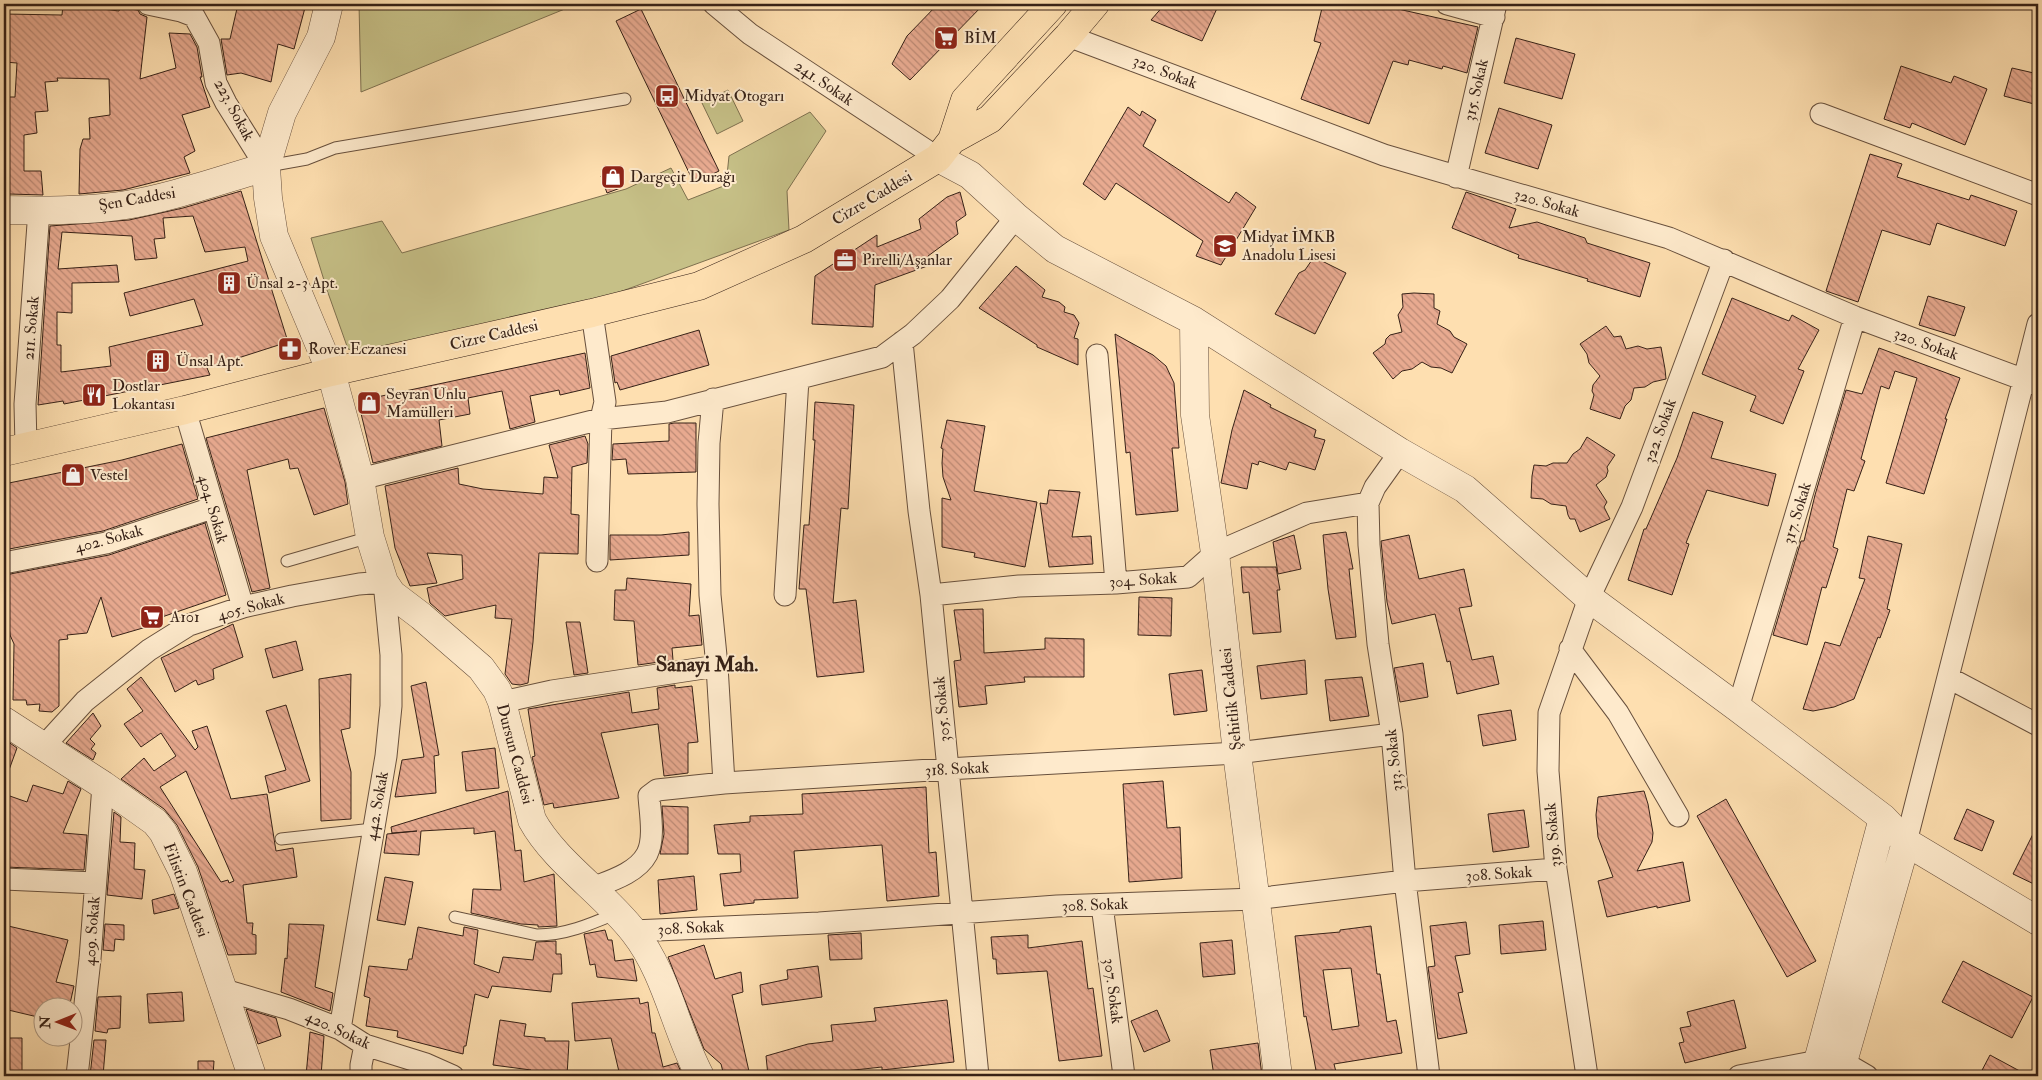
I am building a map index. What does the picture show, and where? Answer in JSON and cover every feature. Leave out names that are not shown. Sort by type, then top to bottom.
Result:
[{"type":"main road","points":[[945,149],[965,100],[1053,4]]},
{"type":"main road","name":"Cizre Caddesi","points":[[15,449],[185,410],[331,372],[592,313],[699,286],[804,239],[990,119],[1068,36],[1095,4]]},
{"type":"street","points":[[148,4],[180,8]]},
{"type":"street","points":[[266,166],[282,113],[321,37],[329,4]]},
{"type":"street","name":"241. Sokak","points":[[714,4],[750,34],[945,149]]},
{"type":"street","points":[[1447,4],[1495,10]]},
{"type":"street","name":"223. Sokak","points":[[180,8],[194,16],[210,43],[216,83],[226,103],[266,166]]},
{"type":"street","name":"315. Sokak","points":[[1456,176],[1495,10]]},
{"type":"street","name":"320. Sokak","points":[[1068,36],[1384,155],[1669,238],[1724,260],[1855,318],[2031,383]]},
{"type":"street","points":[[1821,114],[2038,195]]},
{"type":"street","points":[[945,149],[1016,217],[1055,249],[1194,321],[1400,452],[1465,489],[1589,598],[1883,818],[1906,842],[2038,921]]},
{"type":"street","name":"Şen Caddesi","points":[[4,210],[125,205],[166,196],[266,166]]},
{"type":"street","name":"Dursun Caddesi","points":[[266,166],[268,198],[274,236],[331,372],[360,479],[370,537],[384,582],[392,594],[480,668],[497,690],[502,702],[532,820],[537,829],[625,922],[647,950],[660,974],[700,1076]]},
{"type":"street","name":"211. Sokak","points":[[15,449],[25,404],[39,210]]},
{"type":"street","points":[[360,479],[601,419],[668,412],[882,357],[902,342],[950,299],[1016,217]]},
{"type":"street","name":"322. Sokak","points":[[1589,598],[1632,507],[1724,260]]},
{"type":"street","points":[[592,313],[605,402],[601,419],[597,561]]},
{"type":"street","name":"317. Sokak","points":[[1738,708],[1855,318]]},
{"type":"street","name":"Şehitlik Caddesi","points":[[1194,321],[1195,415],[1215,553],[1254,899],[1278,1076]]},
{"type":"street","points":[[1829,1069],[1906,842],[1949,678],[2031,383],[2038,324]]},
{"type":"street","name":"305. Sokak","points":[[902,342],[918,510],[931,595],[978,1076]]},
{"type":"street","points":[[1097,355],[1116,583]]},
{"type":"street","points":[[785,595],[798,379]]},
{"type":"street","points":[[713,400],[709,443],[708,504],[710,596],[717,666],[724,783]]},
{"type":"street","name":"404. Sokak","points":[[185,410],[212,508],[243,607]]},
{"type":"street","name":"313. Sokak","points":[[1400,452],[1375,487],[1368,503],[1369,545],[1378,644],[1392,734],[1405,881],[1429,1076]]},
{"type":"street","name":"304. Sokak","points":[[931,595],[1019,586],[1116,583],[1188,577],[1215,553],[1308,513],[1368,503]]},
{"type":"street","name":"402. Sokak","points":[[4,563],[106,543],[212,508]]},
{"type":"street","name":"405. Sokak","points":[[44,746],[85,701],[150,650],[189,626],[243,607],[359,584],[384,582]]},
{"type":"street","name":"442. Sokak","points":[[340,1029],[386,756],[391,706],[391,655],[384,582]]},
{"type":"street","name":"319. Sokak","points":[[1587,1076],[1556,869],[1548,771],[1549,713],[1570,648],[1589,598]]},
{"type":"street","points":[[1570,648],[1618,713],[1678,816]]},
{"type":"street","points":[[502,702],[552,691],[717,666]]},
{"type":"street","points":[[1949,678],[2038,725]]},
{"type":"street","name":"Filistin Caddesi","points":[[4,722],[103,785],[155,822],[170,844],[183,872],[252,1076]]},
{"type":"street","name":"318. Sokak","points":[[592,888],[635,868],[647,854],[651,838],[650,796],[653,792],[724,783],[1237,753],[1392,734]]},
{"type":"street","name":"409. Sokak","points":[[77,1076],[90,959],[103,785]]},
{"type":"street","points":[[1829,1069],[1883,818]]},
{"type":"street","name":"308. Sokak","points":[[625,922],[819,922],[963,912],[1254,899],[1405,881],[1556,869]]},
{"type":"street","points":[[4,878],[95,883]]},
{"type":"street","name":"307. Sokak","points":[[1102,905],[1124,1076]]},
{"type":"street","name":"420. Sokak","points":[[221,989],[289,1008],[340,1029],[365,1045],[427,1070],[453,1076]]},
{"type":"street","points":[[361,1076],[365,1045]]},
{"type":"street","points":[[1739,1076],[1829,1069],[1867,1076]]},
{"type":"lane","points":[[266,166],[307,159],[335,148],[625,99]]},
{"type":"lane","points":[[287,560],[370,537]]},
{"type":"lane","points":[[281,839],[373,829]]},
{"type":"lane","points":[[455,917],[537,935],[550,935],[625,922]]},
{"type":"shaded area","points":[[359,4],[577,4],[361,92]]},
{"type":"shaded area","points":[[728,90],[743,121],[717,134],[702,103]]},
{"type":"shaded area","points":[[810,112],[826,131],[787,191],[789,230],[614,294],[400,343],[367,354],[348,349],[311,238],[382,221],[402,253],[626,189],[671,168],[688,200],[726,185],[729,156]]},
{"type":"building","points":[[63,4],[119,11],[120,8],[138,10],[140,14],[147,17],[140,79],[176,68],[169,33],[190,34],[197,47],[202,77],[200,77],[210,107],[182,115],[195,151],[184,157],[190,173],[123,190],[79,194],[80,149],[83,139],[90,139],[89,118],[110,115],[109,79],[57,78],[58,81],[45,82],[48,111],[35,112],[37,133],[24,135],[24,171],[41,171],[43,195],[9,194],[6,97],[15,97],[17,63],[4,62],[4,14],[62,15]]},
{"type":"building","points":[[238,4],[306,4],[294,49],[278,44],[271,82],[241,73],[227,75],[221,39],[230,39]]},
{"type":"building","points":[[938,4],[984,4],[910,80],[892,64],[907,36]]},
{"type":"building","points":[[1165,4],[1219,4],[1202,41],[1151,20]]},
{"type":"building","points":[[1323,4],[1376,4],[1478,27],[1467,73],[1443,66],[1442,69],[1409,60],[1408,65],[1393,61],[1369,124],[1301,99],[1321,43],[1314,41]]},
{"type":"building","name":"Midyat Otogarı","points":[[641,9],[719,171],[694,183],[616,21]]},
{"type":"building","points":[[1516,38],[1575,54],[1562,99],[1504,83]]},
{"type":"building","points":[[1901,66],[1951,83],[1954,76],[1987,89],[1965,145],[1912,123],[1910,128],[1884,119]]},
{"type":"building","points":[[2012,68],[2038,74],[2038,87],[2034,104],[2004,96]]},
{"type":"building","points":[[1128,107],[1140,116],[1142,111],[1156,120],[1143,146],[1229,203],[1236,192],[1256,207],[1221,265],[1196,256],[1203,241],[1116,183],[1105,200],[1083,184]]},
{"type":"building","points":[[1499,108],[1552,125],[1538,169],[1485,153]]},
{"type":"building","points":[[1870,154],[1902,164],[1897,177],[1969,200],[1971,195],[2017,211],[2005,246],[1937,223],[1930,245],[1882,230],[1858,302],[1826,291]]},
{"type":"building","points":[[616,170],[623,187],[607,193],[601,176]]},
{"type":"building","points":[[241,191],[288,342],[207,368],[210,375],[64,404],[63,401],[38,405],[50,226],[129,220],[183,208]],"holes":[[[193,216],[205,252],[245,247],[248,261],[124,293],[130,316],[194,299],[203,325],[109,347],[111,366],[61,372],[61,345],[57,345],[57,312],[72,313],[72,283],[119,282],[117,265],[58,269],[62,232],[132,236],[135,260],[157,258],[154,239],[165,238],[163,218]]]},
{"type":"building","points":[[960,192],[966,215],[956,222],[958,234],[928,256],[930,265],[875,285],[873,327],[812,324],[815,276],[877,235],[877,247],[921,229],[919,219],[947,197]]},
{"type":"building","points":[[1466,192],[1516,209],[1509,228],[1537,222],[1585,238],[1587,243],[1650,263],[1640,297],[1518,258],[1519,255],[1452,228]]},
{"type":"building","points":[[1314,257],[1346,273],[1315,334],[1275,314],[1299,273],[1305,270]]},
{"type":"building","points":[[1016,266],[1045,290],[1042,297],[1059,302],[1065,307],[1064,312],[1074,315],[1079,323],[1074,338],[1078,339],[1078,365],[1037,347],[1037,345],[979,308]]},
{"type":"building","points":[[1402,294],[1434,294],[1434,308],[1440,311],[1437,324],[1467,344],[1452,373],[1441,368],[1431,367],[1422,362],[1412,369],[1402,371],[1393,379],[1373,353],[1385,344],[1386,339],[1390,335],[1402,332],[1398,315],[1403,307]]},
{"type":"building","points":[[1928,296],[1965,307],[1955,336],[1919,325]]},
{"type":"building","points":[[1732,298],[1789,321],[1792,315],[1819,330],[1798,369],[1804,371],[1783,424],[1750,411],[1756,396],[1702,374]]},
{"type":"building","points":[[1606,326],[1614,337],[1621,336],[1626,349],[1638,346],[1647,349],[1661,347],[1665,369],[1666,379],[1653,382],[1645,387],[1634,388],[1631,400],[1625,406],[1620,419],[1590,409],[1594,395],[1592,391],[1593,385],[1600,376],[1589,363],[1587,354],[1580,344]]},
{"type":"building","points":[[699,330],[709,365],[620,390],[617,382],[615,383],[611,356]]},
{"type":"building","points":[[1115,334],[1153,355],[1166,366],[1174,383],[1179,448],[1172,448],[1178,511],[1136,515],[1130,452],[1126,453]]},
{"type":"building","points":[[1879,348],[1960,378],[1945,419],[1947,419],[1924,494],[1886,483],[1917,378],[1895,371],[1889,389],[1881,386],[1861,459],[1865,461],[1854,491],[1847,489],[1833,547],[1838,549],[1826,588],[1822,587],[1807,645],[1773,635],[1801,541],[1804,541],[1815,495],[1846,390],[1862,394]]},
{"type":"building","points":[[585,353],[590,388],[560,395],[559,390],[530,396],[535,422],[510,429],[502,391],[468,398],[470,414],[439,420],[442,446],[373,463],[358,401]]},
{"type":"building","points":[[1244,390],[1271,405],[1270,407],[1316,430],[1314,437],[1325,440],[1315,470],[1289,462],[1286,470],[1259,461],[1258,465],[1252,463],[1247,489],[1221,483],[1232,430]]},
{"type":"building","points":[[815,402],[854,405],[848,509],[841,508],[833,603],[856,600],[864,672],[817,677],[806,589],[799,589],[804,525],[809,525],[815,440],[813,440]]},
{"type":"building","points":[[324,408],[345,482],[348,504],[314,515],[298,468],[290,469],[288,459],[247,470],[270,588],[252,592],[206,438]]},
{"type":"building","points":[[1693,412],[1723,422],[1711,458],[1776,474],[1768,506],[1707,490],[1686,543],[1689,544],[1672,595],[1628,580],[1644,529],[1646,529],[1677,458]]},
{"type":"building","points":[[947,420],[985,426],[974,491],[1037,502],[1025,567],[974,557],[975,553],[942,547],[942,498],[951,500],[943,477],[943,449],[941,448]]},
{"type":"building","points":[[696,423],[696,472],[628,474],[626,459],[612,460],[613,444],[669,441],[669,424]]},
{"type":"building","points":[[585,436],[588,444],[587,463],[572,467],[571,514],[579,515],[578,554],[539,553],[533,642],[528,683],[512,684],[505,674],[512,619],[495,618],[496,605],[445,616],[430,603],[427,588],[463,579],[462,555],[427,553],[437,583],[410,586],[395,548],[385,486],[458,468],[459,484],[483,489],[543,494],[544,477],[558,478],[549,445]]},
{"type":"building","points":[[1587,437],[1615,455],[1607,467],[1606,477],[1596,485],[1607,502],[1604,507],[1610,519],[1580,532],[1575,519],[1570,519],[1566,506],[1551,504],[1543,499],[1531,498],[1532,476],[1534,465],[1546,466],[1553,463],[1567,463],[1573,454],[1580,449]]},
{"type":"building","points":[[182,444],[198,499],[103,531],[4,550],[4,484],[122,460]]},
{"type":"building","points":[[1049,490],[1080,492],[1072,537],[1091,536],[1093,564],[1049,567],[1040,503],[1047,504]]},
{"type":"building","points":[[205,523],[226,595],[159,618],[160,623],[112,637],[101,597],[87,633],[67,635],[68,639],[59,640],[59,706],[52,712],[39,711],[40,704],[27,705],[26,700],[13,700],[14,644],[10,635],[4,582],[5,575],[109,555]]},
{"type":"building","points":[[689,532],[689,555],[610,560],[610,535],[661,535]]},
{"type":"building","points":[[1346,532],[1353,569],[1349,569],[1356,637],[1336,639],[1328,589],[1323,535]]},
{"type":"building","points":[[1294,535],[1301,569],[1278,574],[1273,542]]},
{"type":"building","points":[[1409,535],[1419,579],[1464,569],[1472,606],[1459,608],[1472,660],[1493,656],[1499,684],[1457,694],[1450,661],[1447,662],[1435,614],[1392,624],[1387,602],[1381,541]]},
{"type":"building","points":[[1868,536],[1902,544],[1887,609],[1890,610],[1880,638],[1878,637],[1854,699],[1834,707],[1813,711],[1803,709],[1825,642],[1840,646],[1865,579],[1859,578]]},
{"type":"building","points":[[1241,567],[1276,567],[1280,590],[1277,590],[1281,632],[1253,634],[1249,592],[1243,593]]},
{"type":"building","points":[[627,578],[691,584],[689,616],[699,615],[702,645],[672,648],[673,660],[638,665],[634,621],[614,620],[615,590],[626,590]]},
{"type":"building","points":[[1139,597],[1172,598],[1171,636],[1138,635]]},
{"type":"building","points":[[983,609],[984,653],[1045,649],[1045,638],[1084,639],[1084,677],[1024,677],[1025,682],[985,686],[987,704],[959,707],[954,661],[961,660],[954,610]]},
{"type":"building","points":[[566,622],[580,622],[588,673],[574,675]]},
{"type":"building","points":[[233,624],[243,657],[213,669],[214,679],[198,685],[196,680],[175,692],[161,658]]},
{"type":"building","points":[[296,641],[303,670],[273,678],[265,649]]},
{"type":"building","points":[[1305,660],[1307,694],[1261,699],[1257,666]]},
{"type":"building","points":[[1423,663],[1428,697],[1400,702],[1394,668]]},
{"type":"building","points":[[1202,670],[1207,711],[1174,715],[1169,674]]},
{"type":"building","points":[[351,674],[350,728],[341,730],[351,772],[351,819],[321,821],[319,679]]},
{"type":"building","points":[[141,677],[195,750],[198,747],[192,731],[207,726],[231,799],[267,794],[276,851],[293,848],[297,877],[243,885],[247,923],[253,923],[252,934],[256,935],[256,954],[228,955],[198,867],[177,825],[164,809],[121,779],[144,758],[154,771],[176,756],[161,733],[141,747],[124,724],[143,711],[127,689]],"holes":[[[186,771],[234,881],[229,883],[228,880],[221,882],[160,787]]]},
{"type":"building","points":[[1362,677],[1369,716],[1330,721],[1325,680]]},
{"type":"building","points":[[426,682],[439,755],[434,756],[436,793],[395,797],[402,760],[424,757],[411,686]]},
{"type":"building","points":[[675,685],[675,688],[692,686],[698,742],[688,743],[688,773],[664,776],[658,724],[601,733],[619,798],[554,808],[553,803],[544,805],[532,757],[535,756],[528,709],[629,692],[632,713],[659,709],[657,688]]},
{"type":"building","points":[[286,705],[310,781],[269,793],[265,776],[286,770],[266,711]]},
{"type":"building","points":[[1511,710],[1516,740],[1483,746],[1478,715]]},
{"type":"building","points":[[93,713],[101,726],[90,739],[95,744],[91,749],[96,753],[93,760],[66,743]]},
{"type":"building","points":[[4,739],[17,748],[5,781],[4,780]]},
{"type":"building","points":[[495,748],[499,788],[466,791],[462,752]]},
{"type":"building","points":[[68,781],[81,789],[63,833],[87,835],[84,870],[4,867],[4,794],[27,802],[33,785],[63,794]]},
{"type":"building","points":[[1163,781],[1167,828],[1180,827],[1182,878],[1129,882],[1123,784]]},
{"type":"building","points":[[926,787],[929,853],[936,852],[939,896],[887,901],[882,845],[794,851],[798,898],[754,900],[754,903],[724,906],[720,874],[741,872],[740,854],[718,854],[714,825],[750,822],[750,816],[803,814],[802,794]]},
{"type":"building","points":[[508,791],[515,851],[521,850],[524,882],[554,874],[557,926],[538,927],[538,925],[521,924],[471,913],[473,889],[501,890],[495,831],[474,834],[474,828],[421,831],[419,855],[384,853],[387,834],[417,831],[392,833],[391,827]]},
{"type":"building","points":[[1644,791],[1653,833],[1652,842],[1637,871],[1683,862],[1690,901],[1607,917],[1598,881],[1613,877],[1598,837],[1596,815],[1598,797]]},
{"type":"building","points":[[1726,799],[1816,961],[1787,977],[1697,816]]},
{"type":"building","points":[[662,806],[688,807],[688,854],[660,854],[664,834]]},
{"type":"building","points":[[1967,809],[1994,821],[1982,851],[1954,839]]},
{"type":"building","points":[[1524,810],[1529,847],[1493,852],[1488,814]]},
{"type":"building","points":[[114,812],[121,817],[120,842],[135,843],[134,869],[145,870],[142,899],[107,895]]},
{"type":"building","points":[[2038,824],[2038,886],[2013,874]]},
{"type":"building","points":[[694,876],[697,910],[660,914],[658,880]]},
{"type":"building","points":[[385,877],[413,882],[405,925],[377,920]]},
{"type":"building","points":[[174,894],[179,908],[154,914],[152,900]]},
{"type":"building","points":[[1543,921],[1546,950],[1501,954],[1499,925]]},
{"type":"building","points":[[1466,922],[1470,954],[1455,956],[1463,992],[1458,993],[1467,1033],[1438,1039],[1428,967],[1435,966],[1430,926]]},
{"type":"building","points":[[105,924],[124,925],[124,940],[115,939],[114,951],[103,950]]},
{"type":"building","points":[[289,924],[324,925],[315,987],[333,993],[330,1011],[281,992],[285,958],[287,959]]},
{"type":"building","points":[[4,925],[68,940],[56,982],[74,986],[71,998],[32,998],[32,1016],[4,1009]]},
{"type":"building","points":[[1371,926],[1377,974],[1380,974],[1387,1022],[1396,1020],[1402,1053],[1334,1064],[1337,1076],[1317,1076],[1306,1016],[1304,1017],[1295,936],[1340,932],[1340,930]],"holes":[[[1351,968],[1359,1026],[1332,1030],[1323,970]]]},
{"type":"building","points":[[418,927],[463,936],[464,927],[478,930],[474,964],[499,973],[503,957],[533,960],[536,942],[556,941],[556,954],[561,954],[562,974],[553,974],[551,992],[492,986],[488,998],[475,994],[463,1054],[397,1037],[398,1031],[366,1026],[370,998],[364,996],[369,966],[407,970],[409,959],[412,959]]},
{"type":"building","points":[[605,930],[608,940],[612,940],[615,961],[633,959],[637,981],[597,977],[595,964],[590,965],[584,934]]},
{"type":"building","points":[[861,933],[862,959],[830,960],[828,935]]},
{"type":"building","points":[[1028,935],[1028,948],[1082,941],[1088,989],[1093,988],[1102,1056],[1059,1061],[1047,971],[997,974],[996,959],[993,959],[991,937]]},
{"type":"building","points":[[1232,940],[1235,974],[1203,977],[1200,943]]},
{"type":"building","points":[[704,945],[715,979],[741,972],[743,992],[732,995],[750,1076],[724,1076],[721,1064],[704,1049],[668,957]]},
{"type":"building","points":[[1963,961],[2033,997],[2012,1038],[1942,1002]]},
{"type":"building","points":[[818,966],[822,997],[762,1005],[760,985],[788,979],[787,970]]},
{"type":"building","points":[[182,992],[184,1021],[149,1023],[147,994]]},
{"type":"building","points":[[121,996],[120,1028],[108,1029],[107,1033],[95,1031],[98,997]]},
{"type":"building","points":[[639,998],[640,1004],[648,1002],[652,1033],[655,1033],[663,1067],[677,1063],[683,1076],[620,1076],[611,1038],[575,1041],[572,1003]]},
{"type":"building","points":[[947,1000],[954,1062],[882,1070],[882,1067],[817,1074],[818,1076],[768,1076],[766,1056],[808,1044],[833,1041],[831,1025],[876,1021],[874,1008]]},
{"type":"building","points":[[1734,1000],[1746,1048],[1685,1063],[1679,1043],[1684,1042],[1680,1028],[1691,1026],[1687,1012]]},
{"type":"building","points":[[246,1009],[276,1018],[281,1036],[258,1044]]},
{"type":"building","points":[[1157,1010],[1170,1041],[1144,1052],[1131,1021]]},
{"type":"building","points":[[500,1020],[526,1024],[524,1036],[545,1038],[545,1041],[569,1041],[567,1076],[531,1076],[531,1070],[493,1065]]},
{"type":"building","points":[[310,1032],[324,1036],[321,1076],[306,1076]]},
{"type":"building","points":[[4,1038],[22,1038],[22,1076],[4,1076]]},
{"type":"building","points":[[94,1040],[106,1040],[103,1076],[90,1076]]},
{"type":"building","points":[[1258,1043],[1262,1076],[1214,1076],[1210,1050]]},
{"type":"building","points":[[1990,1055],[2029,1076],[1979,1076]]},
{"type":"building","points":[[198,1061],[214,1061],[213,1076],[198,1076]]},
{"type":"place","name":"BİM","points":[[946,38]]},
{"type":"place","name":"Midyat Otogarı","points":[[667,96]]},
{"type":"place","name":"Dargeçit Durağı","points":[[613,177]]},
{"type":"place","name":"Midyat İMKB Anadolu Lisesi","points":[[1225,246]]},
{"type":"place","name":"Pirelli/Aşanlar","points":[[845,260]]},
{"type":"place","name":"Ünsal 2-3 Apt.","points":[[229,283]]},
{"type":"place","name":"Rover Eczanesi","points":[[290,349]]},
{"type":"place","name":"Ünsal Apt.","points":[[158,361]]},
{"type":"place","name":"Dostlar Lokantası","points":[[94,395]]},
{"type":"place","name":"Seyran Unlu Mamülleri","points":[[369,403]]},
{"type":"place","name":"Vestel","points":[[73,475]]},
{"type":"place","name":"A101","points":[[152,617]]},
{"type":"district","name":"Sanayi Mah.","points":[[707,664]]}]
